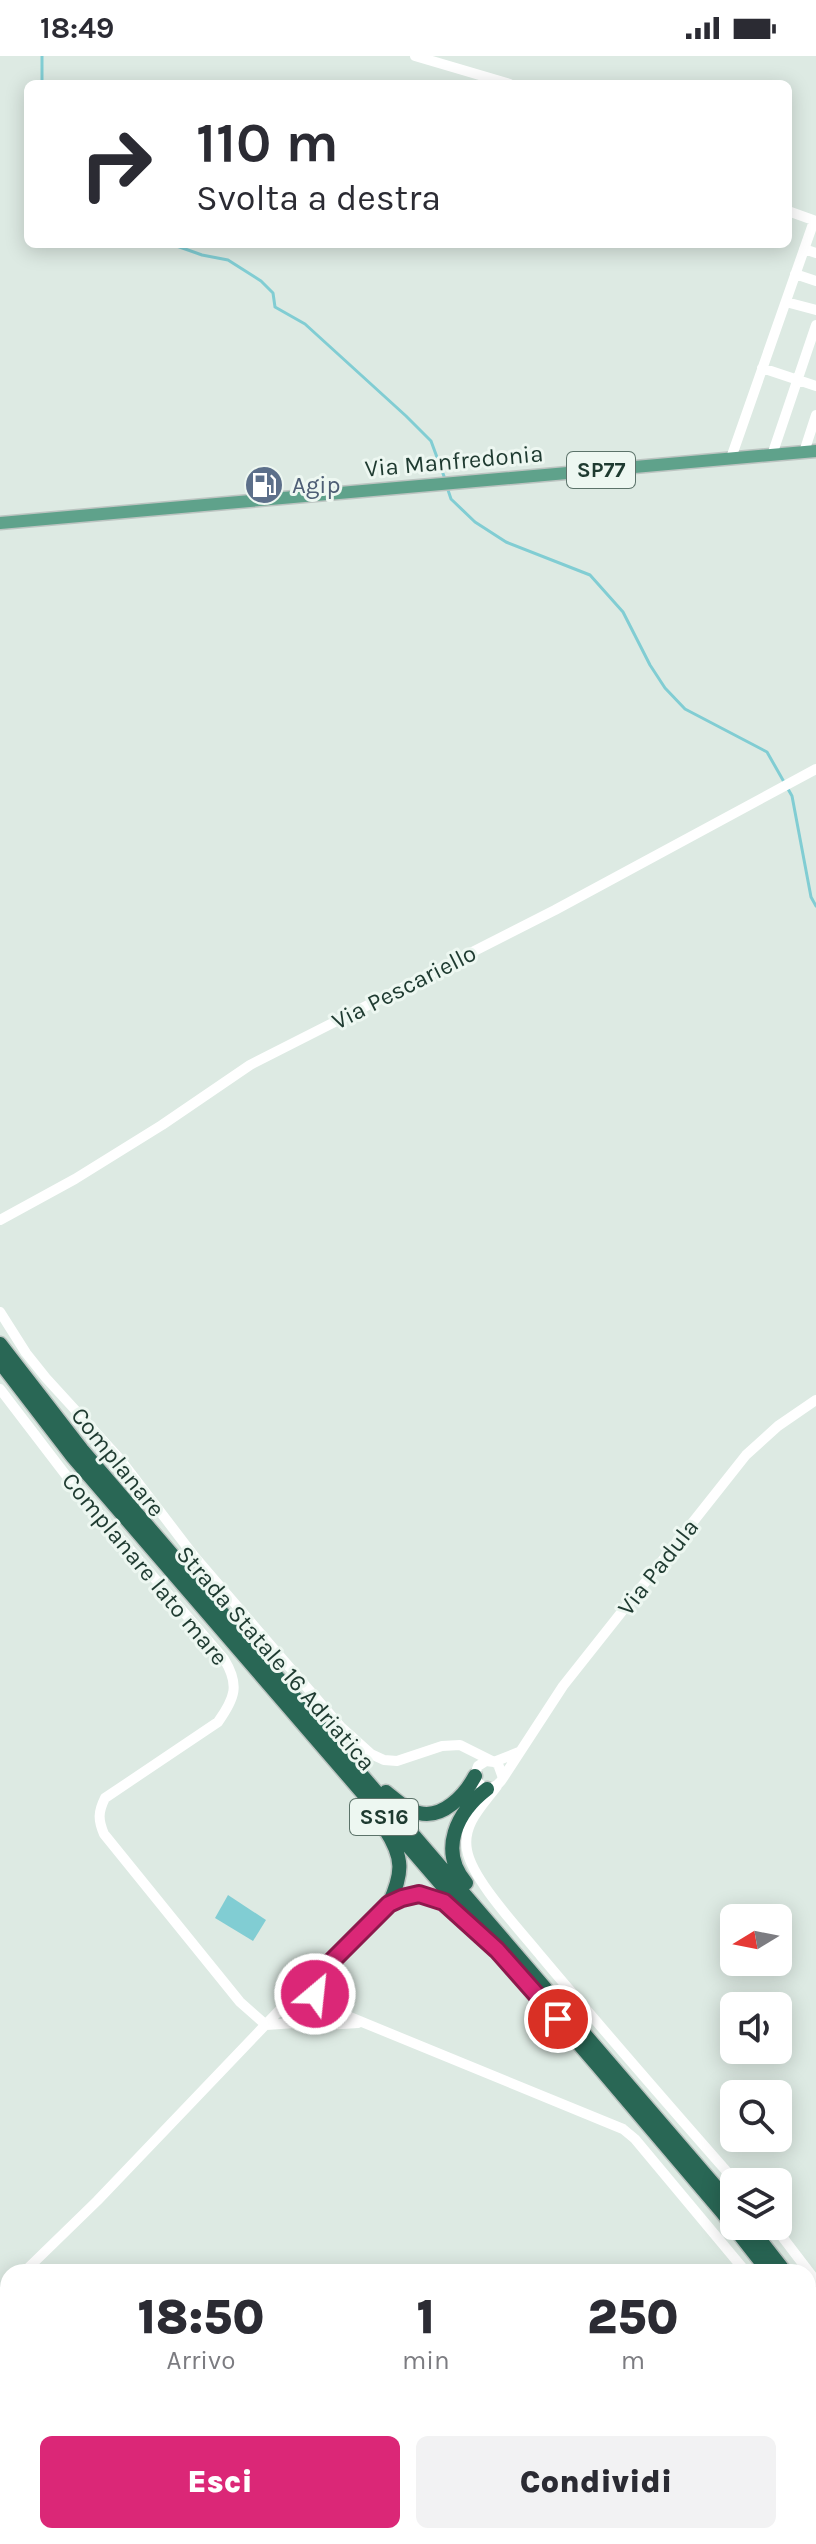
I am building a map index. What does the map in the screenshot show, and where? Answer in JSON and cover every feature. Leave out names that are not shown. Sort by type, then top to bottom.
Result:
[{"type":"highway","name":"Strada Statale 16 Adriatica","points":[[0,1344],[82,1450],[502,1946],[763,2264]]},
{"type":"highway","name":"Strada Statale 16 Adriatica","points":[[0,1362],[73,1457],[359,1778]]},
{"type":"highway","points":[[359,1778],[409,1809],[429,1814],[438,1812],[461,1797],[475,1773]]},
{"type":"highway","points":[[359,1778],[399,1855],[399,1879],[389,1904]]},
{"type":"highway","points":[[496,1784],[466,1806],[454,1828],[451,1847],[454,1864],[487,1907],[502,1946]]},
{"type":"highway","points":[[389,1904],[410,1895],[430,1896],[444,1902],[502,1946]]},
{"type":"highway","name":"Strada Statale 16 Adriatica","points":[[502,1946],[720,2192]]},
{"type":"highway","points":[[760,2240],[779,2264]]},
{"type":"main road","name":"Via Manfredonia","points":[[0,523],[810,452]]},
{"type":"street","points":[[415,56],[496,80]]},
{"type":"street","points":[[731,458],[815,221],[792,212]]},
{"type":"street","points":[[804,249],[816,253]]},
{"type":"street","points":[[795,274],[816,281]]},
{"type":"street","points":[[786,302],[816,310]]},
{"type":"street","points":[[772,455],[816,325]]},
{"type":"street","points":[[762,368],[816,386]]},
{"type":"street","points":[[810,452],[816,415]]},
{"type":"street","name":"Via Pescariello","points":[[0,1220],[75,1179],[250,1065],[555,910],[816,769]]},
{"type":"street","name":"Complanare","points":[[0,1312],[46,1378],[112,1449],[194,1556],[341,1727],[371,1754],[384,1760],[397,1761],[442,1746],[460,1745]]},
{"type":"street","name":"Complanare lato mare","points":[[0,1389],[65,1474],[224,1659],[232,1673],[235,1689],[230,1706],[218,1722],[105,1798],[99,1810],[99,1821],[104,1834],[240,2002],[266,2025]]},
{"type":"street","name":"Via Padula","points":[[724,2168],[494,1898],[471,1864],[466,1837],[470,1822],[563,1686],[746,1455],[778,1426],[816,1400]]},
{"type":"street","points":[[460,1745],[494,1762],[502,1770],[496,1784],[480,1786],[460,1745]]},
{"type":"street","points":[[475,1773],[480,1763],[494,1762],[519,1752]]},
{"type":"street","points":[[32,2264],[291,1999],[389,1904]]},
{"type":"street","points":[[315,1994],[319,1974]]},
{"type":"street","points":[[302,1991],[315,1994],[323,2006],[623,2129],[635,2139],[739,2264]]},
{"type":"street","points":[[291,1999],[289,2014],[295,2023]]},
{"type":"street","points":[[308,2026],[318,2021],[323,2006]]},
{"type":"street","points":[[266,2025],[364,2022]]},
{"type":"street","points":[[785,2240],[803,2264]]},
{"type":"water","points":[[228,1895],[266,1920],[253,1941],[215,1918]]},
{"type":"waterway","points":[[42,56],[42,80]]},
{"type":"waterway","points":[[182,248],[228,260],[261,281],[273,293],[275,307],[305,324],[431,441],[445,479]]},
{"type":"waterway","points":[[447,487],[451,499],[475,522],[506,542],[590,575],[623,612],[650,665],[665,688],[685,709],[767,752],[792,796],[811,897],[816,906]]},
{"type":"place","name":"Agip","points":[[264,485]]},
{"type":"route","points":[[315,1994],[319,1974],[389,1904],[419,1894],[444,1902],[497,1950],[558,2019]]}]
